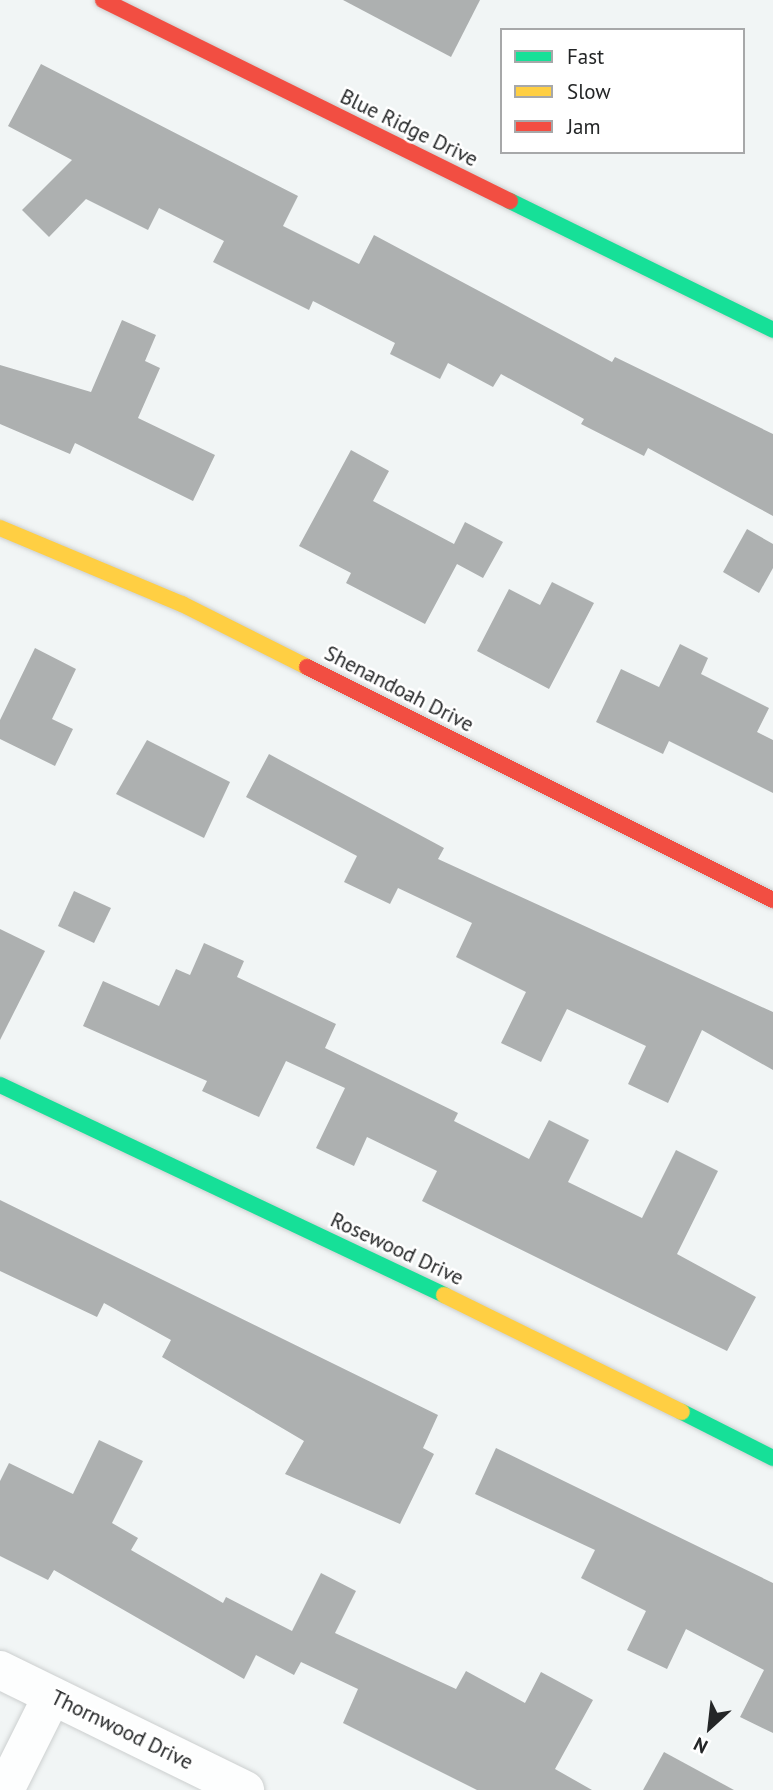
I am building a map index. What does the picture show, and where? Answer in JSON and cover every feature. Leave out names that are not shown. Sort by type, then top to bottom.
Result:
[{"type":"street","name":"Blue Ridge Drive","points":[[103,0],[773,330]]},
{"type":"street","name":"Shenandoah Drive","points":[[0,528],[182,604],[773,900]]},
{"type":"street","name":"Rosewood Drive","points":[[0,1085],[535,1338],[773,1458]]},
{"type":"street","name":"Thornwood Drive","points":[[0,1670],[245,1790]]},
{"type":"street","points":[[5,1790],[52,1696]]},
{"type":"building","points":[[343,0],[480,0],[451,57]]},
{"type":"building","points":[[41,64],[298,196],[283,226],[359,264],[374,235],[612,362],[615,357],[773,434],[773,516],[648,448],[644,456],[581,424],[584,419],[501,374],[493,387],[448,363],[440,379],[390,354],[395,343],[313,301],[309,310],[213,262],[224,241],[159,208],[148,230],[86,199],[49,237],[22,210],[72,160],[8,126]]},
{"type":"building","points":[[122,320],[156,335],[145,361],[160,368],[138,418],[215,455],[193,501],[75,443],[70,454],[0,424],[0,365],[91,392]]},
{"type":"building","points":[[351,450],[389,471],[373,501],[454,544],[465,522],[503,542],[483,578],[457,564],[425,624],[346,583],[351,573],[299,546]]},
{"type":"building","points":[[747,529],[773,544],[773,568],[759,593],[723,572]]},
{"type":"building","points":[[552,582],[594,603],[549,689],[477,651],[509,589],[540,605]]},
{"type":"building","points":[[680,644],[708,658],[701,674],[769,708],[757,732],[773,740],[773,793],[669,741],[663,754],[596,722],[621,669],[659,687]]},
{"type":"building","points":[[35,648],[76,669],[52,719],[73,729],[55,766],[0,739],[0,720]]},
{"type":"building","points":[[147,740],[230,782],[204,838],[116,794]]},
{"type":"building","points":[[269,754],[444,848],[438,859],[773,1012],[773,1070],[702,1030],[668,1103],[628,1084],[646,1046],[567,1009],[541,1062],[501,1043],[526,992],[456,957],[472,923],[398,888],[390,904],[344,882],[357,856],[246,797]]},
{"type":"building","points":[[74,891],[111,908],[94,943],[58,926]]},
{"type":"building","points":[[0,929],[45,951],[0,1040]]},
{"type":"building","points":[[204,943],[244,961],[237,977],[336,1024],[325,1048],[458,1113],[454,1121],[529,1159],[549,1120],[589,1140],[568,1182],[642,1218],[676,1150],[718,1171],[677,1254],[756,1297],[727,1351],[422,1201],[437,1171],[367,1137],[354,1166],[316,1148],[345,1088],[286,1061],[259,1117],[202,1091],[207,1081],[83,1026],[103,981],[159,1006],[176,969],[190,975]]},
{"type":"building","points":[[0,1200],[438,1415],[423,1448],[434,1454],[400,1524],[285,1474],[304,1441],[162,1357],[171,1340],[104,1303],[97,1317],[0,1271]]},
{"type":"building","points":[[99,1440],[143,1461],[112,1523],[138,1538],[131,1550],[223,1603],[226,1597],[292,1631],[321,1573],[356,1591],[335,1633],[456,1689],[466,1671],[525,1703],[541,1672],[593,1700],[555,1769],[592,1790],[477,1790],[343,1723],[358,1689],[301,1662],[294,1675],[256,1655],[244,1679],[54,1570],[48,1580],[0,1556],[0,1481],[9,1463],[73,1494]]},
{"type":"building","points":[[496,1448],[773,1583],[773,1733],[740,1717],[764,1670],[686,1629],[667,1669],[627,1650],[646,1611],[581,1578],[595,1550],[475,1494]]},
{"type":"building","points":[[664,1752],[734,1790],[643,1790]]},
{"type":"traffic: fast","points":[[510,201],[773,330]]},
{"type":"traffic: fast","points":[[0,1085],[444,1295]]},
{"type":"traffic: fast","points":[[682,1412],[773,1458]]},
{"type":"traffic: slow","points":[[0,528],[182,604],[307,667]]},
{"type":"traffic: slow","points":[[444,1295],[682,1412]]},
{"type":"traffic: jam","points":[[103,0],[510,201]]},
{"type":"traffic: jam","points":[[307,667],[773,900]]}]
